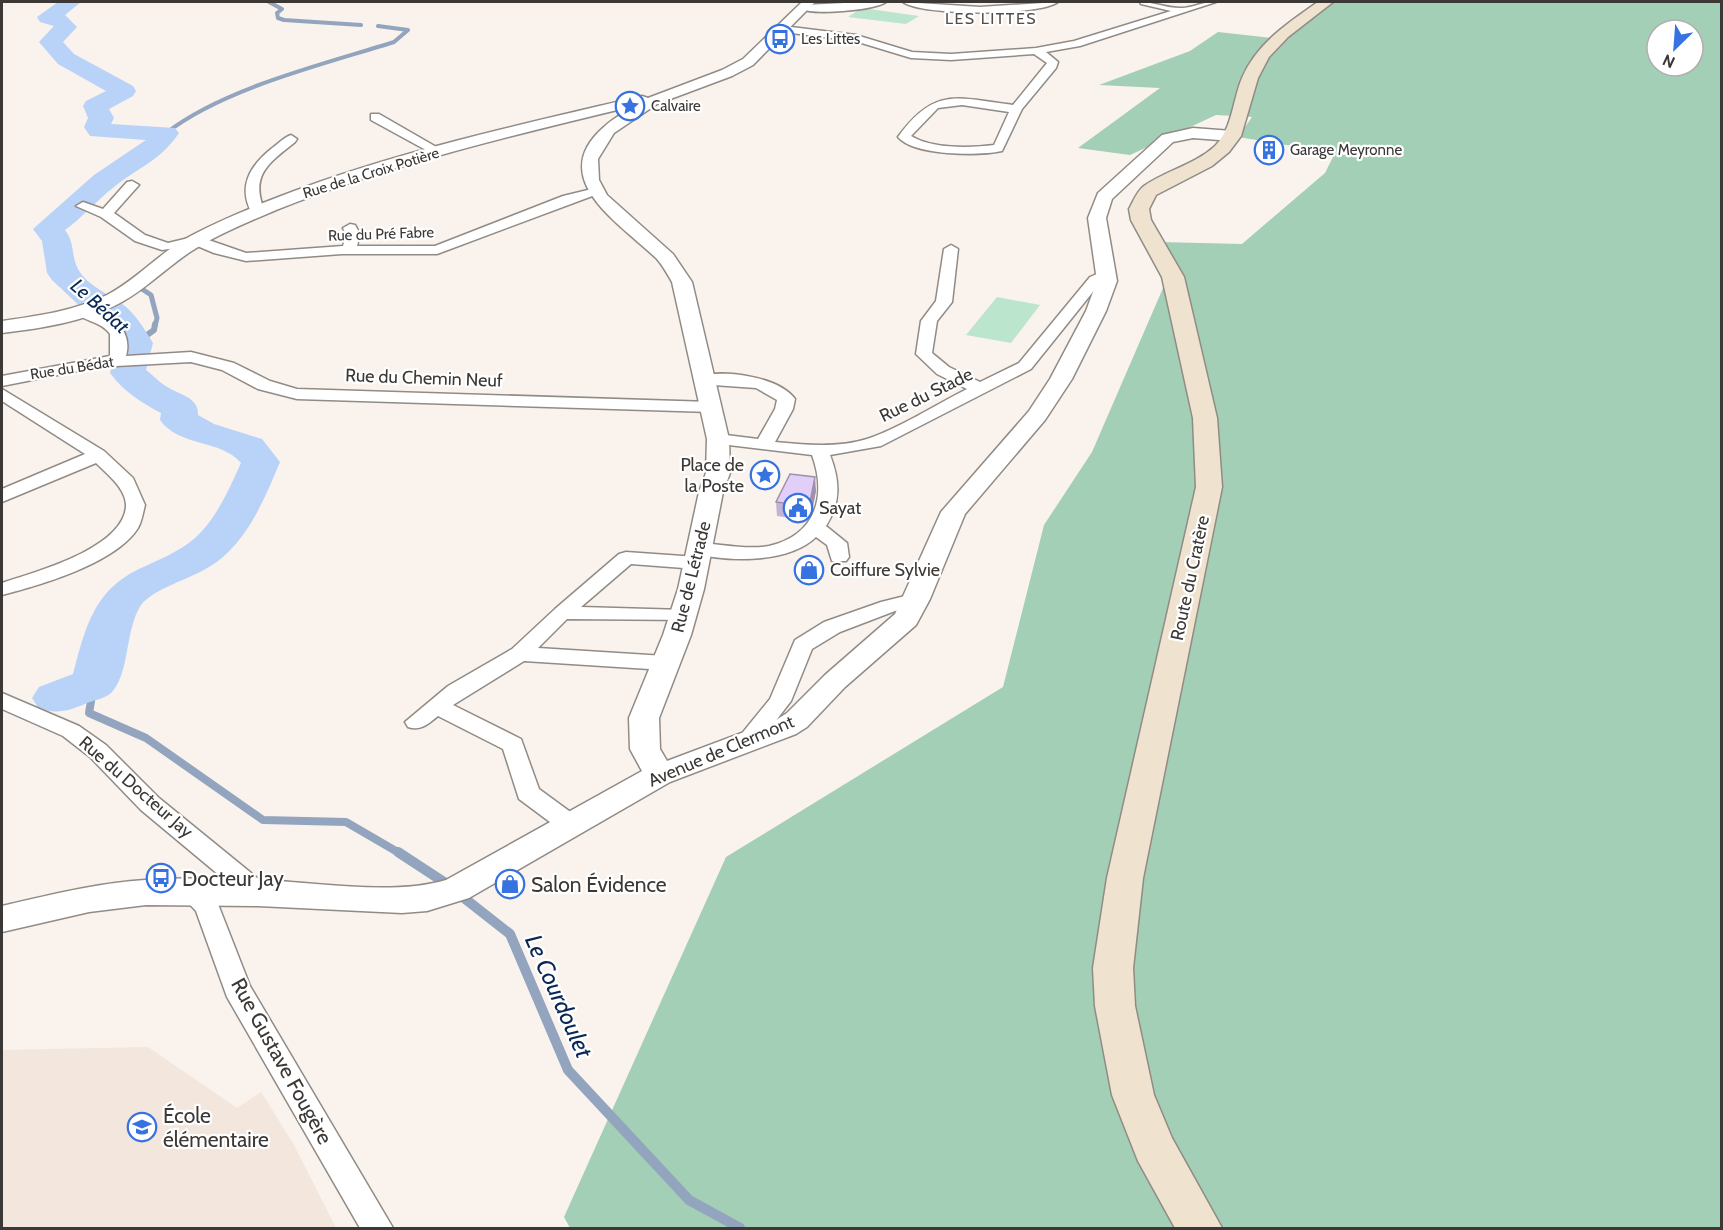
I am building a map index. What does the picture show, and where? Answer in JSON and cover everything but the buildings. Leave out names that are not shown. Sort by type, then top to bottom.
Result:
[{"type":"main road","name":"Route du Cratère","points":[[1199,1228],[1154,1147],[1132,1095],[1119,1035],[1113,968],[1125,878],[1209,487],[1204,418],[1173,277],[1141,220],[1139,209],[1149,191],[1206,162],[1223,148],[1232,136],[1250,78],[1262,55],[1283,34],[1326,2]]},
{"type":"street","points":[[596,192],[591,180],[590,168],[598,143],[616,124],[652,101],[739,68],[807,5],[838,8],[881,2]]},
{"type":"street","points":[[908,2],[976,11],[1014,9],[1053,2]]},
{"type":"street","points":[[1144,2],[1179,10]]},
{"type":"street","points":[[783,29],[856,38],[902,53],[927,57],[1036,51],[1090,41],[1179,10],[1211,2]]},
{"type":"street","points":[[1015,109],[958,102],[937,104],[903,137],[914,144],[984,150],[998,148],[1015,109],[1039,81],[1050,72],[1053,65],[1052,61],[1036,51]]},
{"type":"street","name":"Rue de la Croix Potière","points":[[2,327],[37,323],[111,300],[167,254],[316,188],[579,114],[636,101],[652,101]]},
{"type":"street","points":[[375,117],[438,152]]},
{"type":"street","name":"Avenue de Clermont","points":[[2,919],[116,895],[146,892],[258,893],[402,900],[449,893],[659,775],[747,742],[797,720],[850,667],[906,619],[917,599],[953,512],[1032,420],[1061,379],[1105,289],[1106,274],[1097,214],[1108,191],[1171,137],[1199,133],[1232,136]]},
{"type":"street","points":[[258,212],[250,189],[254,175],[291,139]]},
{"type":"street","points":[[106,214],[132,185]]},
{"type":"street","name":"Rue du Pré Fabre","points":[[196,240],[219,250],[246,257],[349,250],[437,250],[568,199],[596,192]]},
{"type":"street","name":"Rue de Létrade","points":[[596,192],[608,207],[666,258],[676,272],[685,292],[718,439],[718,473],[684,616],[650,699],[643,733],[647,756],[659,775]]},
{"type":"street","points":[[83,206],[106,214],[167,254]]},
{"type":"street","points":[[349,250],[353,234],[350,228]]},
{"type":"street","points":[[951,249],[944,302],[929,321],[924,354],[930,362],[944,371],[982,389]]},
{"type":"street","name":"Rue du Stade","points":[[718,439],[820,452],[849,450],[875,442],[1024,366],[1095,280],[1106,274]]},
{"type":"street","points":[[86,309],[104,318],[119,333],[120,360]]},
{"type":"street","name":"Rue du Chemin Neuf","points":[[142,358],[191,357],[214,362],[228,366],[264,385],[297,394],[362,393],[711,407]]},
{"type":"street","name":"Rue du Bédat","points":[[2,381],[142,358]]},
{"type":"street","points":[[705,380],[747,382],[780,392],[786,399],[784,409],[764,445]]},
{"type":"street","points":[[2,394],[98,456],[126,482],[133,495],[136,511],[131,527],[114,543],[81,562],[2,589]]},
{"type":"street","points":[[416,722],[456,691],[520,654],[562,613],[626,558],[771,552],[798,542],[822,518],[831,498],[829,472],[820,452]]},
{"type":"street","points":[[2,496],[98,456]]},
{"type":"street","points":[[815,526],[837,543],[838,557]]},
{"type":"street","points":[[747,742],[780,701],[802,645],[832,627],[888,606],[917,599]]},
{"type":"street","points":[[562,613],[684,616]]},
{"type":"street","points":[[520,654],[665,663]]},
{"type":"street","name":"Rue du Docteur Jay","points":[[2,700],[71,731],[98,751],[150,804],[258,893]]},
{"type":"street","points":[[437,706],[513,745],[528,793],[571,825]]},
{"type":"street","name":"Rue Gustave Fougère","points":[[192,892],[207,906],[237,989],[377,1228]]},
{"type":"shaded area","name":"École élémentaire","points":[[148,1047],[237,1108],[261,1092],[294,1145],[336,1228],[2,1228],[2,1050]]},
{"type":"green space","points":[[1328,2],[1721,2],[1721,1228],[570,1228],[564,1217],[726,857],[1003,687],[1044,525],[1092,452],[1170,272],[1159,242],[1242,244],[1325,173],[1335,153],[1238,137],[1252,117],[1216,115],[1130,155],[1078,148],[1160,88],[1099,85],[1190,51],[1218,32],[1280,39]]},
{"type":"green space","points":[[862,8],[919,16],[906,24],[848,17]]},
{"type":"green space","points":[[997,297],[1040,305],[1011,343],[966,335]]},
{"type":"waterway","name":"Le Bédat","points":[[71,2],[48,17],[61,21],[66,27],[50,42],[66,59],[124,91],[95,106],[101,118],[97,127],[99,131],[155,133]]},
{"type":"waterway","name":"Le Bédat","points":[[269,2],[282,9],[277,13],[278,18],[284,20],[361,25]]},
{"type":"waterway","points":[[166,133],[190,117],[245,90],[394,42],[408,30],[378,26]]},
{"type":"waterway","name":"Le Bédat","points":[[56,698],[94,683],[109,630],[122,600],[138,586],[192,559],[212,545],[234,516],[261,462],[248,447],[201,432],[179,420],[180,408],[154,395],[128,373],[136,343],[121,320],[111,311],[97,304],[63,273],[57,240],[48,229],[80,205],[104,181],[150,152],[166,133],[161,133]]},
{"type":"waterway","points":[[131,288],[142,289],[151,295],[157,318],[155,326]]},
{"type":"waterway","points":[[136,343],[154,330],[155,324]]},
{"type":"waterway","name":"Le Courdoulet","points":[[94,683],[89,713],[146,738],[263,820],[346,822],[401,854]]},
{"type":"waterway","name":"Le Courdoulet","points":[[398,852],[450,886]]},
{"type":"waterway","name":"Le Courdoulet","points":[[459,894],[510,934],[568,1070],[689,1200],[740,1228]]},
{"type":"place","name":"Les Littes","points":[[780,39]]},
{"type":"place","name":"Calvaire","points":[[630,106]]},
{"type":"place","name":"Garage Meyronne","points":[[1269,150]]},
{"type":"place","name":"Place de la Poste","points":[[765,475]]},
{"type":"place","name":"Sayat","points":[[798,508]]},
{"type":"place","name":"Coiffure Sylvie","points":[[809,570]]},
{"type":"place","name":"Docteur Jay","points":[[161,878]]},
{"type":"place","name":"Salon Évidence","points":[[510,884]]},
{"type":"place","name":"École élémentaire","points":[[142,1127]]},
{"type":"district","name":"LES LITTES","points":[[991,18]]}]
